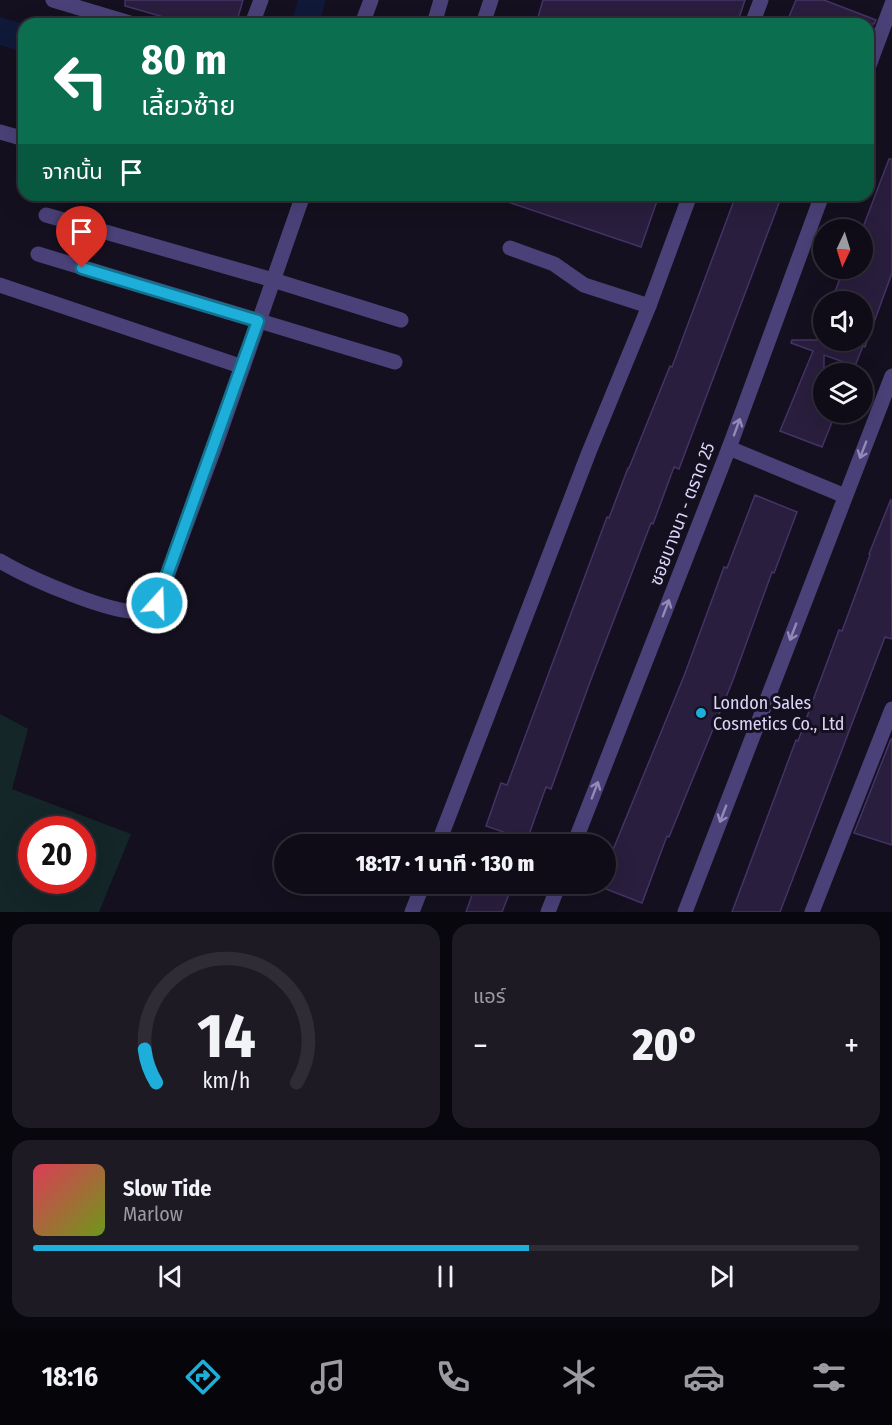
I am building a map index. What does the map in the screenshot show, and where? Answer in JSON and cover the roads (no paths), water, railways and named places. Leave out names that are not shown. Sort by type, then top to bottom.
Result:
[{"type":"street","points":[[53,0],[113,18]]},
{"type":"street","points":[[254,18],[261,0]]},
{"type":"street","points":[[364,18],[371,0]]},
{"type":"street","points":[[436,18],[441,0]]},
{"type":"street","points":[[485,18],[491,0]]},
{"type":"street","points":[[754,18],[761,0]]},
{"type":"street","points":[[874,52],[892,4]]},
{"type":"street","points":[[0,132],[18,137]]},
{"type":"street","points":[[0,561],[62,591],[110,607],[133,612],[153,608],[157,603],[243,367],[301,201]]},
{"type":"street","points":[[442,834],[649,306],[688,201]]},
{"type":"street","name":"ซอยบางนา - ตราด 25","points":[[578,834],[729,448],[820,201]]},
{"type":"street","points":[[46,215],[273,280],[401,320]]},
{"type":"street","points":[[510,248],[554,264],[584,285],[649,306]]},
{"type":"street","points":[[38,254],[395,362]]},
{"type":"street","points":[[0,285],[243,367]]},
{"type":"street","points":[[685,912],[892,376]]},
{"type":"street","points":[[729,448],[845,496]]},
{"type":"street","points":[[812,912],[892,709]]},
{"type":"street","points":[[412,912],[419,894]]},
{"type":"street","points":[[548,912],[555,894]]},
{"type":"waterway","points":[[307,18],[312,0]]},
{"type":"waterway","points":[[0,31],[18,36]]},
{"type":"place","name":"London Sales Cosmetics Co., Ltd","points":[[701,713]]}]
